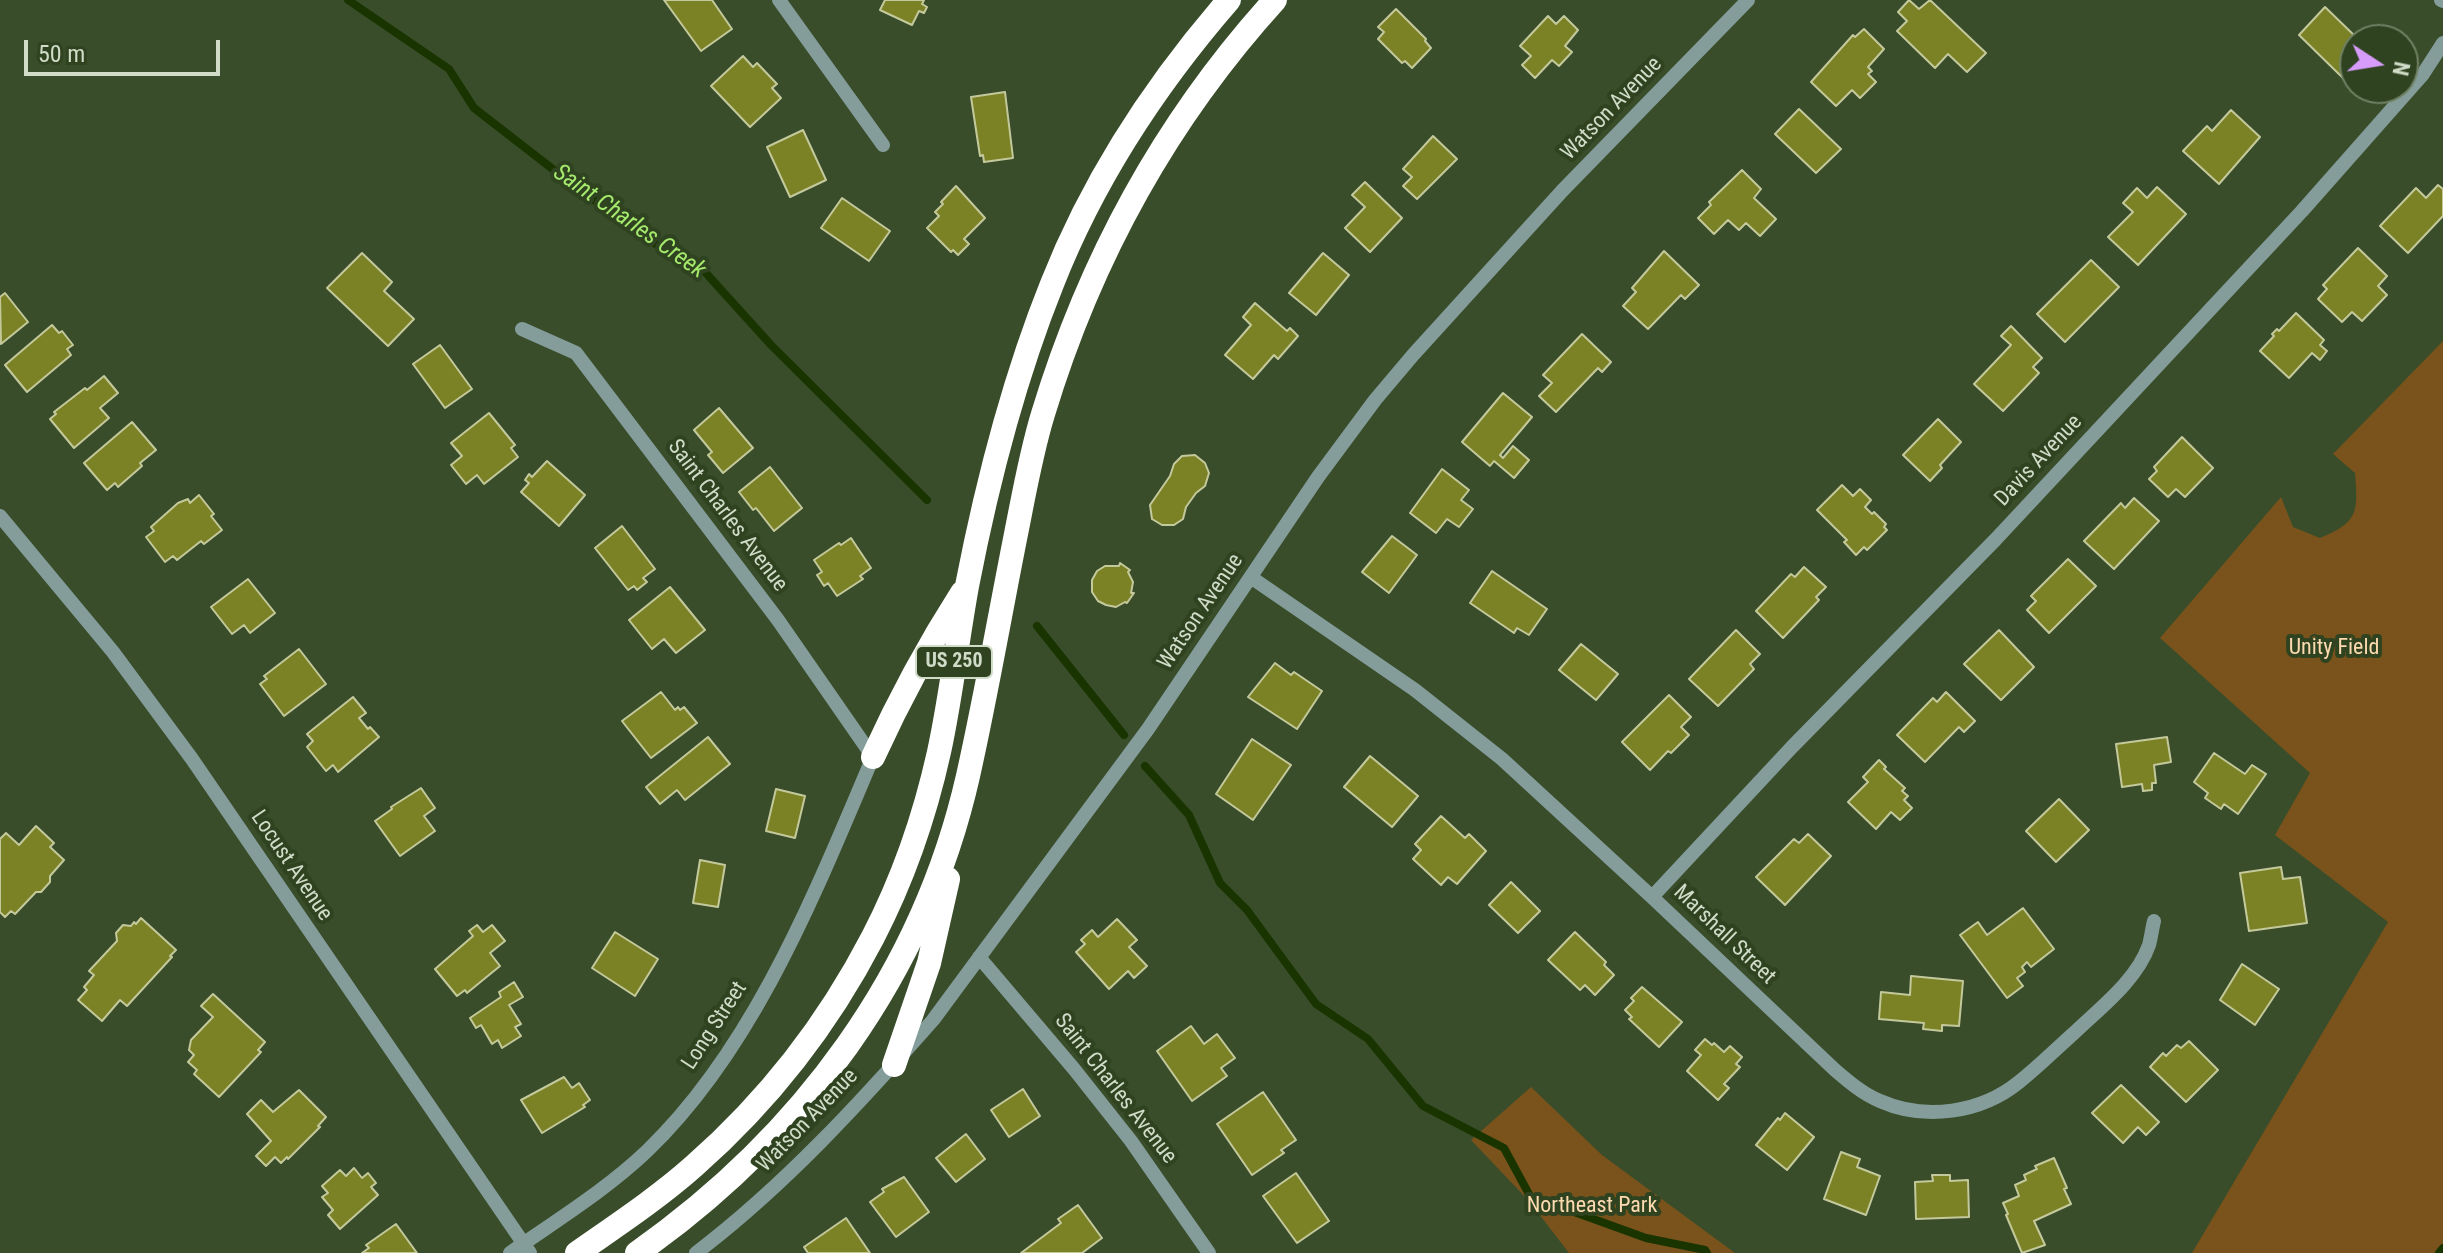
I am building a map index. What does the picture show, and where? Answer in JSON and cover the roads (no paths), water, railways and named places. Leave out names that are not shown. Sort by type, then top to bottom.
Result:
[{"type":"highway","name":"US 250","points":[[577,1253],[683,1175],[734,1128],[791,1065],[833,1008],[874,935],[921,818],[939,751],[968,584],[1000,440],[1025,355],[1053,280],[1118,152],[1153,98],[1229,0]]},
{"type":"highway","name":"US 250","points":[[637,1253],[719,1189],[784,1125],[833,1068],[873,1009],[907,947],[935,883],[960,809],[1027,478],[1065,343],[1129,201],[1162,147],[1206,82],[1275,0]]},
{"type":"highway","points":[[873,757],[929,645],[968,584]]},
{"type":"highway","points":[[894,1065],[929,963],[947,887],[960,809]]},
{"type":"street","points":[[779,0],[883,145]]},
{"type":"street","name":"Watson Avenue","points":[[696,1253],[786,1177],[933,1020],[1148,729],[1318,477],[1375,400],[1562,191],[1748,0]]},
{"type":"street","name":"Davis Avenue","points":[[1652,897],[1791,748],[1996,539],[2291,222],[2423,74],[2443,43]]},
{"type":"street","name":"Saint Charles Avenue","points":[[522,329],[576,353],[778,620],[873,757]]},
{"type":"street","name":"Locust Avenue","points":[[0,516],[113,652],[192,759],[526,1248]]},
{"type":"street","name":"Marshall Street","points":[[1252,578],[1415,690],[1502,759],[1856,1089],[1882,1102],[1915,1111],[1950,1112],[1999,1096],[2018,1083],[2090,1018],[2135,972],[2149,945],[2154,921]]},
{"type":"street","name":"Long Street","points":[[510,1253],[526,1248],[600,1190],[646,1152],[679,1118],[724,1056],[765,991],[873,757]]},
{"type":"street","name":"Saint Charles Avenue","points":[[979,957],[1131,1141],[1209,1253]]},
{"type":"waterway","name":"Saint Charles Creek","points":[[348,0],[449,69],[474,108],[572,184],[647,239],[705,272],[771,345],[927,500]]},
{"type":"waterway","name":"Saint Charles Creek","points":[[1037,626],[1124,735]]},
{"type":"waterway","name":"Saint Charles Creek","points":[[1145,766],[1189,815],[1220,883],[1247,910],[1316,1004],[1368,1039],[1423,1106],[1504,1148],[1530,1196],[1646,1238],[1705,1250],[1707,1253]]},
{"type":"waterway","points":[[2439,1253],[2443,1248]]},
{"type":"park label","name":"Unity Field","points":[[2334,648]]},
{"type":"park label","name":"Northeast Park","points":[[1592,1206]]}]
